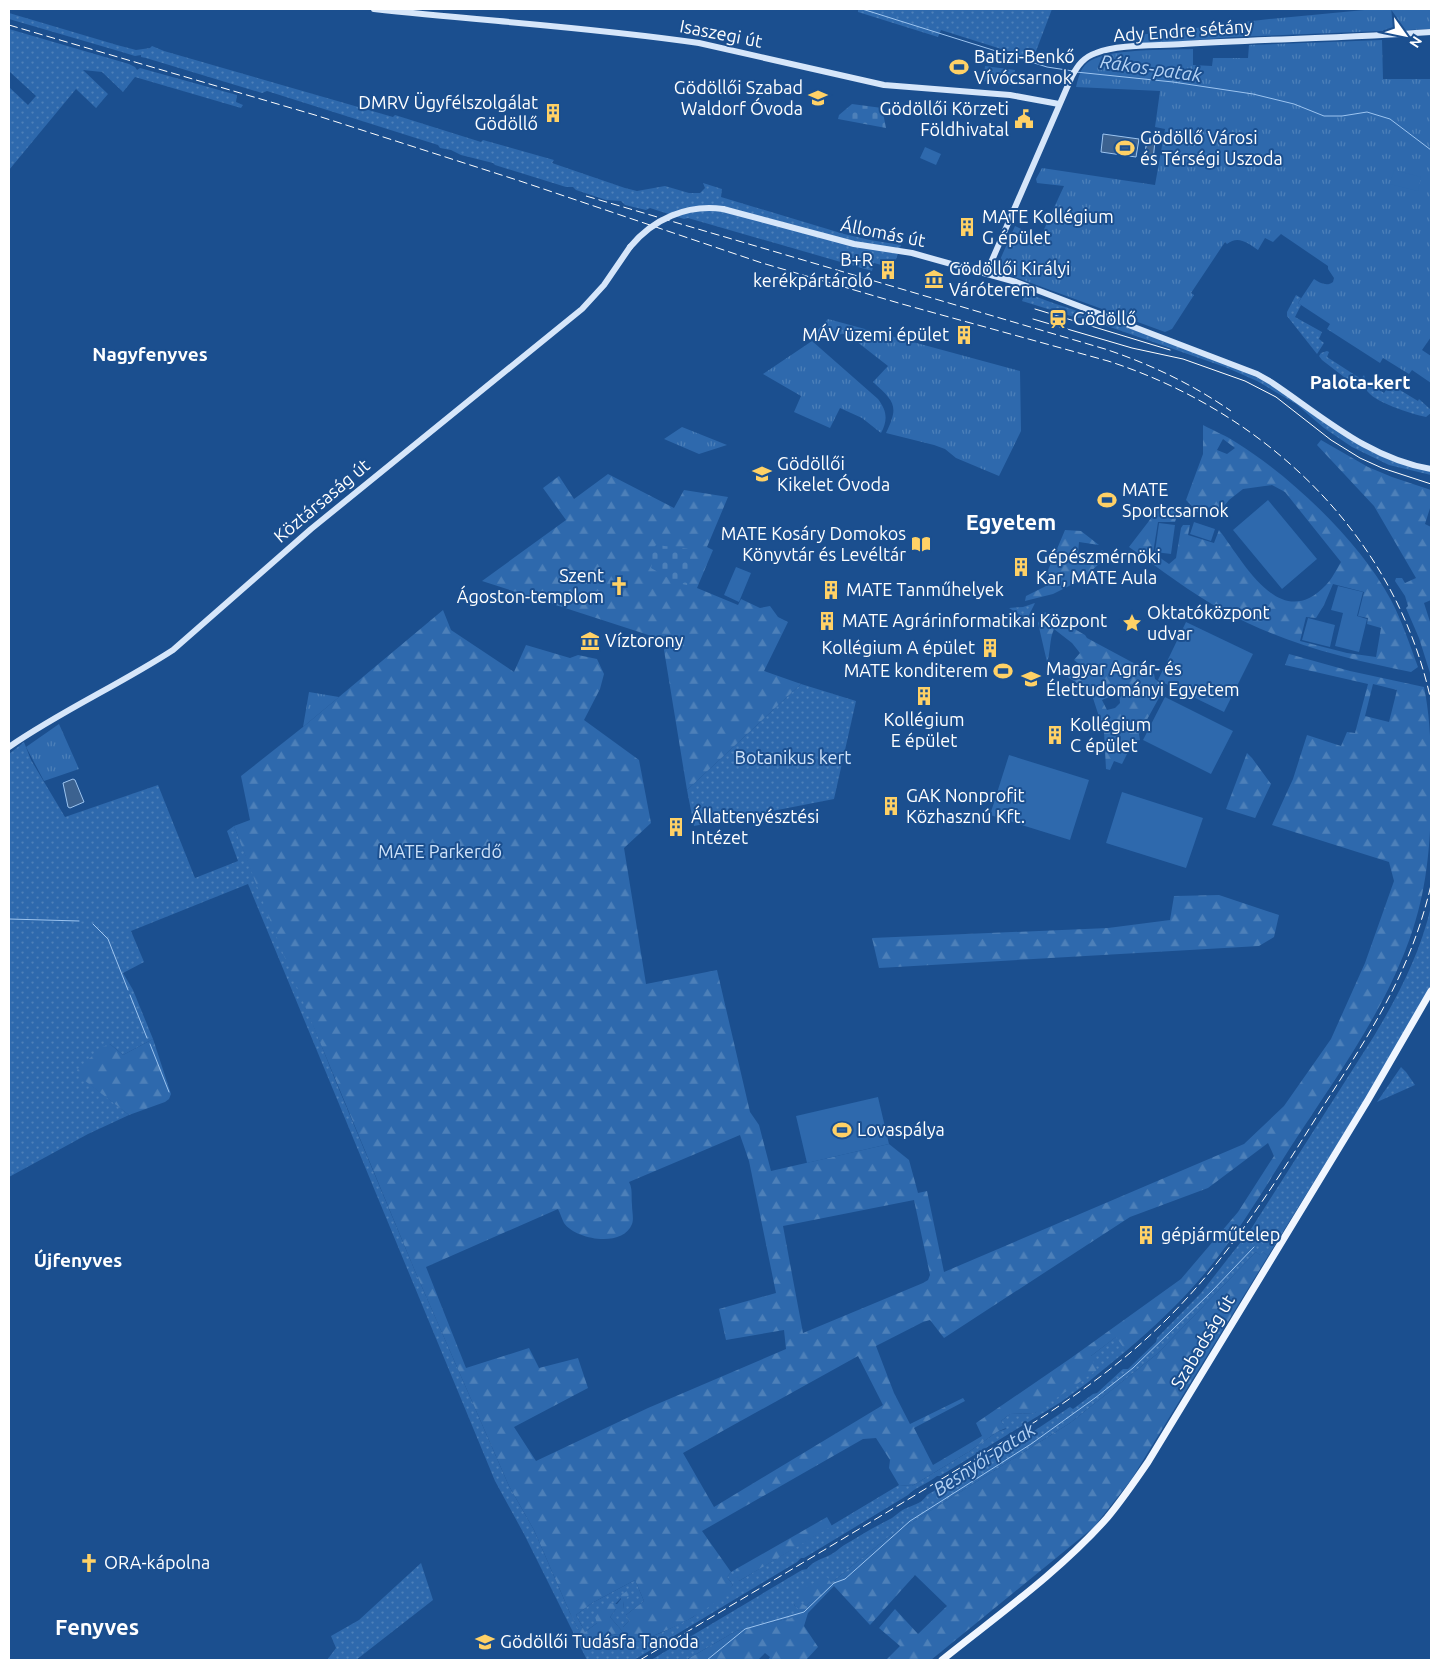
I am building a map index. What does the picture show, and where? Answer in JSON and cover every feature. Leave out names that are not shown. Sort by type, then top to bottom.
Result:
[{"type":"main road","name":"Isaszegi út","points":[[374,9],[678,40],[884,85],[1010,95],[1059,104]]},
{"type":"main road","name":"Ady Endre sétány","points":[[986,274],[1074,71],[1083,60],[1091,55],[1121,48],[1431,32]]},
{"type":"main road","name":"Állomás út","points":[[630,247],[648,229],[671,215],[702,208],[724,209],[854,244],[912,253],[1030,288],[1252,372],[1272,382],[1380,454],[1409,464],[1431,468]]},
{"type":"main road","name":"Köztársaság út","points":[[9,747],[62,712],[173,650],[311,529],[582,309],[604,285],[630,247]]},
{"type":"main road","name":"Szabadság út","points":[[942,1660],[1055,1568],[1105,1520],[1126,1494],[1153,1454],[1347,1135],[1410,1030],[1431,990]]},
{"type":"green space","points":[[858,9],[1052,9],[1033,59],[941,30],[938,37],[858,12]]},
{"type":"green space","points":[[1375,9],[1431,9],[1431,29],[1232,37],[1132,46],[1131,36],[1269,19]]},
{"type":"green space","points":[[9,13],[136,50],[152,46],[393,117],[395,115],[481,142],[483,140],[554,160],[552,163],[625,188],[637,191],[665,186],[689,193],[700,193],[705,188],[703,183],[722,189],[721,197],[844,234],[901,245],[893,268],[874,263],[872,271],[688,218],[684,219],[650,208],[646,210],[625,205],[621,201],[606,200],[576,190],[573,187],[566,187],[493,163],[461,155],[451,150],[440,148],[438,145],[267,91],[262,93],[141,57],[141,55],[135,56],[9,19]]},
{"type":"green space","points":[[9,29],[129,64],[137,70],[140,68],[237,95],[236,102],[243,105],[241,108],[135,77],[123,92],[102,72],[83,70],[108,94],[96,108],[76,89],[9,170],[9,87],[28,105],[36,96],[9,73]]},
{"type":"green space","points":[[1382,40],[1383,79],[1431,79],[1431,337],[1422,350],[1431,356],[1431,383],[1412,370],[1409,374],[1383,358],[1380,363],[1327,329],[1330,324],[1298,303],[1314,279],[1328,284],[1333,282],[1334,278],[1328,266],[1281,234],[1273,242],[1265,238],[1258,250],[1239,240],[1231,241],[1227,244],[1225,242],[1191,293],[1194,295],[1172,329],[1165,332],[1004,273],[999,268],[999,262],[1015,226],[1040,238],[1064,186],[1037,183],[1036,179],[1042,168],[1155,185],[1165,129],[1155,127],[1160,91],[1076,87],[1081,71],[1087,63],[1095,58],[1122,52],[1193,49],[1193,65],[1212,66],[1213,58],[1248,58],[1249,45]]},
{"type":"green space","points":[[985,66],[1015,70],[1013,85],[983,81]]},
{"type":"green space","points":[[852,104],[882,108],[886,128],[838,119],[839,115]]},
{"type":"green space","points":[[925,147],[941,154],[936,165],[920,158]]},
{"type":"green space","points":[[1394,170],[1421,177],[1418,191],[1390,184]]},
{"type":"green space","points":[[1025,293],[1178,345],[1239,369],[1268,383],[1368,450],[1395,462],[1431,471],[1431,475],[1389,465],[1352,447],[1324,428],[1296,404],[1257,381],[1225,367],[1087,319],[1074,317],[1022,301]]},
{"type":"green space","points":[[1296,295],[1301,298],[1298,303],[1301,305],[1295,317],[1322,332],[1319,339],[1324,343],[1317,354],[1287,316],[1287,312]]},
{"type":"green space","points":[[828,319],[1020,371],[1021,431],[999,476],[956,458],[945,449],[886,433],[893,416],[893,405],[873,382],[888,366],[847,334],[813,335]]},
{"type":"green space","points":[[812,341],[878,399],[886,416],[881,433],[862,418],[840,408],[830,428],[794,412],[801,396],[763,374]]},
{"type":"green space","points":[[1327,351],[1329,352],[1327,357],[1361,379],[1364,375],[1366,381],[1360,388],[1322,360],[1319,356]]},
{"type":"green space","points":[[1376,382],[1374,386],[1384,393],[1390,384],[1418,401],[1419,399],[1430,409],[1431,413],[1426,417],[1384,403],[1366,389],[1368,383]]},
{"type":"green space","points":[[1203,425],[1233,440],[1302,492],[1343,534],[1378,578],[1399,616],[1418,667],[1411,672],[1363,661],[1315,649],[1269,632],[1212,604],[1129,547],[1162,504],[1178,512],[1175,522],[1158,522],[1153,553],[1169,564],[1176,558],[1181,528],[1183,525],[1190,525],[1188,535],[1214,543],[1219,530],[1252,574],[1265,588],[1279,598],[1293,602],[1309,598],[1328,583],[1341,562],[1285,492],[1272,485],[1243,489],[1229,500],[1220,511],[1212,509],[1201,515],[1186,500],[1203,454]],"holes":[[[1223,439],[1235,448],[1227,454],[1217,450]],[[1333,584],[1364,592],[1358,616],[1368,618],[1367,624],[1381,628],[1376,657],[1347,653],[1300,641],[1306,617],[1316,618]]]},
{"type":"green space","points":[[682,427],[727,445],[699,454],[664,439]]},
{"type":"green space","points":[[1321,440],[1368,467],[1431,490],[1431,505],[1425,524],[1431,527],[1431,600],[1424,603],[1431,625],[1431,673],[1406,608],[1408,606],[1405,596],[1395,581],[1396,578],[1402,578],[1405,583],[1416,578],[1374,506],[1317,445]]},
{"type":"green space","points":[[608,474],[674,508],[684,490],[728,497],[707,547],[713,550],[697,588],[738,605],[741,599],[760,608],[770,606],[778,617],[788,622],[764,671],[801,684],[687,790],[664,650],[667,641],[482,581],[566,520],[543,488],[559,476],[574,499]]},
{"type":"green space","points":[[1268,500],[1317,559],[1282,589],[1233,530]]},
{"type":"green space","points":[[1194,522],[1215,529],[1211,541],[1190,534]]},
{"type":"green space","points":[[1159,523],[1175,525],[1171,554],[1155,552]]},
{"type":"green space","points":[[1065,530],[1081,531],[1099,545],[1079,542],[1078,554],[1085,565],[1102,550],[1109,555],[1081,580],[1053,594],[1025,601],[1026,596],[1054,582],[1046,575]]},
{"type":"green space","points":[[656,545],[690,549],[690,579],[687,585],[677,583],[651,568],[652,564],[648,554]]},
{"type":"green space","points":[[736,567],[751,573],[739,602],[724,595]]},
{"type":"green space","points":[[1338,586],[1363,592],[1357,616],[1367,619],[1359,652],[1335,646],[1343,613],[1331,610]]},
{"type":"green space","points":[[1035,603],[1028,620],[1009,608],[1023,607]]},
{"type":"green space","name":"MATE Parkerdő","points":[[443,610],[451,630],[514,672],[526,645],[570,658],[578,655],[597,659],[604,674],[600,689],[584,720],[639,760],[651,823],[624,848],[646,984],[717,970],[750,1112],[759,1125],[771,1171],[889,1144],[909,1160],[918,1193],[927,1191],[944,1272],[1244,1144],[1284,1106],[1331,1039],[1365,963],[1394,881],[1389,862],[1272,825],[1293,779],[1307,735],[1341,746],[1347,732],[1355,733],[1368,684],[1285,665],[1289,654],[1350,671],[1424,687],[1431,751],[1431,807],[1428,860],[1413,929],[1402,958],[1375,1015],[1254,1206],[1214,1262],[1161,1320],[1126,1351],[1116,1337],[1091,1356],[1097,1370],[1035,1413],[1010,1414],[1001,1421],[1006,1428],[912,1486],[899,1485],[889,1468],[890,1460],[876,1438],[863,1439],[702,1531],[731,1572],[727,1577],[733,1585],[713,1604],[663,1632],[637,1642],[628,1636],[621,1634],[613,1635],[589,1650],[570,1613],[534,1530],[509,1486],[415,1271],[280,946],[234,826],[250,820],[241,776],[303,727]],"holes":[[[1373,684],[1397,690],[1389,722],[1365,716]],[[740,1135],[749,1161],[776,1293],[719,1309],[726,1340],[784,1330],[786,1349],[648,1408],[536,1461],[514,1427],[588,1388],[578,1358],[539,1368],[529,1348],[466,1368],[426,1267],[558,1209],[564,1223],[578,1234],[599,1239],[610,1239],[619,1236],[627,1232],[633,1222],[629,1182]],[[1268,1143],[1274,1156],[1238,1212],[1181,1279],[976,1423],[982,1436],[933,1465],[914,1428],[965,1401],[963,1398],[910,1424],[894,1393],[876,1346],[930,1320],[944,1338],[1130,1217],[1208,1188]],[[914,1200],[930,1275],[928,1280],[803,1333],[783,1226]],[[858,1356],[883,1405],[714,1507],[683,1453]],[[635,1580],[644,1601],[626,1615],[629,1621],[623,1627],[623,1632],[610,1617],[616,1609],[620,1611],[623,1609],[624,1601],[629,1595],[627,1591],[621,1595],[621,1599],[617,1604],[607,1603],[595,1617],[597,1623],[585,1632],[576,1615],[592,1603]]]},
{"type":"green space","points":[[1045,612],[1087,638],[1154,674],[1155,679],[1165,687],[1139,734],[1140,740],[1133,742],[1122,764],[1114,761],[1110,770],[1106,769],[1104,732],[1091,692],[1055,669],[1077,673],[1088,666],[1074,660],[1080,653],[1072,643],[1054,629],[1047,662],[1038,623]],"holes":[[[1119,693],[1120,703],[1115,708],[1107,710],[1102,700]]]},
{"type":"green space","points":[[1308,618],[1335,625],[1330,647],[1302,640]]},
{"type":"green space","points":[[1186,622],[1253,654],[1224,712],[1158,680]]},
{"type":"green space","name":"Botanikus kert","points":[[801,684],[856,701],[834,799],[694,826],[687,790]]},
{"type":"green space","points":[[309,692],[339,697],[303,727]]},
{"type":"green space","points":[[1165,697],[1233,731],[1211,774],[1143,740]]},
{"type":"green space","points":[[59,724],[79,769],[44,781],[26,747]]},
{"type":"green space","points":[[24,742],[31,760],[65,817],[158,785],[195,878],[238,861],[227,831],[234,826],[336,1082],[415,1271],[509,1486],[534,1530],[570,1613],[589,1649],[608,1637],[617,1634],[629,1636],[637,1642],[693,1617],[733,1585],[727,1577],[731,1572],[736,1569],[739,1581],[899,1485],[912,1486],[970,1451],[997,1432],[1006,1429],[1001,1421],[1010,1414],[1035,1413],[1091,1356],[1117,1336],[1126,1351],[1061,1402],[634,1660],[587,1660],[524,1534],[495,1481],[248,884],[131,931],[144,962],[123,973],[133,990],[153,1039],[123,1055],[110,1044],[81,1077],[129,1115],[88,1134],[9,1177],[9,754]]},
{"type":"green space","points":[[1247,753],[1271,784],[1255,818],[1226,809]]},
{"type":"green space","points":[[1009,755],[1089,780],[1070,840],[990,815]]},
{"type":"green space","points":[[1122,792],[1203,818],[1186,868],[1106,843]]},
{"type":"green space","points":[[1219,895],[1279,915],[1274,937],[1259,946],[879,968],[872,938],[1108,928],[1170,920],[1174,896]]},
{"type":"green space","points":[[1431,906],[1431,986],[1416,1017],[1268,1256],[1263,1252],[1261,1256],[1256,1252],[1157,1354],[1070,1423],[887,1538],[831,1583],[806,1606],[797,1602],[794,1605],[801,1610],[791,1618],[736,1631],[686,1660],[651,1660],[802,1570],[807,1569],[815,1562],[832,1554],[901,1511],[919,1503],[927,1495],[1025,1437],[1070,1407],[1073,1409],[1097,1393],[1123,1369],[1128,1369],[1156,1342],[1157,1338],[1201,1293],[1251,1229],[1374,1036],[1408,973],[1427,923]]},
{"type":"green space","points":[[153,1039],[171,1094],[165,1102],[129,1115],[80,1077],[77,1070],[102,1047],[110,1044],[123,1055]]},
{"type":"green space","points":[[1401,1067],[1415,1085],[1377,1102]]},
{"type":"green space","name":"Lovaspálya","points":[[878,1097],[889,1144],[807,1163],[796,1116]]},
{"type":"green space","points":[[1256,1252],[1260,1255],[1263,1252],[1268,1256],[1131,1480],[1094,1527],[931,1660],[886,1660],[900,1646],[879,1628],[895,1609],[918,1634],[947,1606],[915,1575],[870,1625],[834,1586],[808,1613],[804,1626],[818,1647],[806,1660],[768,1660],[770,1657],[765,1653],[758,1660],[686,1660],[736,1631],[791,1618],[800,1610],[794,1605],[797,1601],[806,1606],[810,1602],[801,1596],[801,1589],[827,1577],[831,1583],[887,1538],[1070,1423],[1157,1354]]},
{"type":"green space","points":[[827,1517],[832,1526],[739,1581],[734,1576],[736,1569]]},
{"type":"green space","points":[[421,1563],[433,1600],[356,1660],[327,1660],[336,1648],[331,1636],[359,1620]]},
{"type":"green space","points":[[635,1580],[644,1601],[626,1615],[629,1621],[623,1627],[623,1632],[610,1617],[616,1609],[623,1609],[624,1601],[621,1598],[597,1623],[585,1632],[576,1615],[592,1603]]},
{"type":"shaded area","points":[[1103,134],[1139,139],[1136,157],[1101,152]]},
{"type":"shaded area","points":[[1147,140],[1155,141],[1153,160],[1144,159]]},
{"type":"shaded area","points":[[73,779],[84,802],[70,808],[68,807],[63,783]]},
{"type":"waterway","name":"Rákos-patak","points":[[862,9],[1047,67],[1073,71]]},
{"type":"waterway","name":"Rákos-patak","points":[[1076,72],[1173,82],[1253,94],[1294,104],[1324,116],[1342,116],[1367,112],[1390,119],[1431,150]]},
{"type":"waterway","points":[[9,919],[79,921]]},
{"type":"waterway","points":[[93,924],[108,939],[128,990]]},
{"type":"waterway","points":[[130,995],[147,1038]]},
{"type":"waterway","points":[[150,1044],[169,1092]]},
{"type":"waterway","name":"Besnyői-patak","points":[[707,1660],[745,1629],[804,1612],[834,1583],[845,1579],[910,1521],[1031,1444],[1095,1398],[1133,1368],[1254,1247]]},
{"type":"tram line","points":[[1035,309],[1170,350]]},
{"type":"tram line","points":[[1033,319],[1132,348],[1183,359],[1245,381],[1276,397],[1331,440],[1360,458],[1382,468],[1431,484]]},
{"type":"railway","points":[[9,25],[315,115],[520,181],[762,263],[1108,361],[1166,383],[1220,412],[1270,447],[1316,488],[1355,534],[1388,585],[1414,641],[1431,701]]},
{"type":"railway","points":[[586,196],[1105,349],[1138,361],[1170,376],[1201,392],[1231,411]]},
{"type":"railway","points":[[640,1660],[1055,1409],[1111,1368],[1164,1322],[1231,1246],[1288,1162],[1358,1052],[1401,973],[1423,916],[1431,885]]},
{"type":"place","name":"Batizi-Benkő Vívócsarnok","points":[[959,67]]},
{"type":"place","name":"Gödöllői Szabad Waldorf Óvoda","points":[[818,98]]},
{"type":"place","name":"DMRV Ügyfélszolgálat Gödöllő","points":[[553,113]]},
{"type":"place","name":"Gödöllői Körzeti Földhivatal","points":[[1024,119]]},
{"type":"place","name":"Gödöllő Városi és Térségi Uszoda","points":[[1125,148]]},
{"type":"place","name":"MATE Kollégium G épület","points":[[967,227]]},
{"type":"place","name":"B+R kerékpártároló","points":[[888,270]]},
{"type":"place","name":"Gödöllői Királyi Váróterem","points":[[934,279]]},
{"type":"place","name":"Gödöllő","points":[[1058,319]]},
{"type":"place","name":"MÁV üzemi épület","points":[[964,335]]},
{"type":"place","name":"Gödöllői Kikelet Óvoda","points":[[762,474]]},
{"type":"place","name":"MATE Sportcsarnok","points":[[1107,500]]},
{"type":"place","name":"MATE Kosáry Domokos Könyvtár és Levéltár","points":[[921,544]]},
{"type":"place","name":"Gépészmérnöki Kar, MATE Aula","points":[[1021,567]]},
{"type":"place","name":"Szent Ágoston-templom","points":[[619,586]]},
{"type":"place","name":"MATE Tanműhelyek","points":[[831,590]]},
{"type":"place","name":"MATE Agrárinformatikai Központ","points":[[827,621]]},
{"type":"place","name":"Oktatóközpont udvar","points":[[1132,623]]},
{"type":"place","name":"Víztorony","points":[[590,641]]},
{"type":"place","name":"Kollégium A épület","points":[[990,648]]},
{"type":"place","name":"MATE konditerem","points":[[1003,671]]},
{"type":"place","name":"Magyar Agrár- és Élettudományi Egyetem","points":[[1031,679]]},
{"type":"place","name":"Kollégium E épület","points":[[924,696]]},
{"type":"place","name":"Kollégium C épület","points":[[1055,735]]},
{"type":"place","name":"GAK Nonprofit Közhasznú Kft.","points":[[891,806]]},
{"type":"place","name":"Állattenyésztési Intézet","points":[[676,827]]},
{"type":"place","name":"Lovaspálya","points":[[842,1130]]},
{"type":"place","name":"gépjárműtelep","points":[[1146,1235]]},
{"type":"place","name":"ORA-kápolna","points":[[89,1563]]},
{"type":"place","name":"Gödöllői Tudásfa Tanoda","points":[[485,1642]]},
{"type":"district","name":"Nagyfenyves","points":[[150,354]]},
{"type":"district","name":"Palota-kert","points":[[1360,382]]},
{"type":"district","name":"Egyetem","points":[[1011,522]]},
{"type":"district","name":"Újfenyves","points":[[78,1260]]},
{"type":"district","name":"Fenyves","points":[[97,1627]]}]
